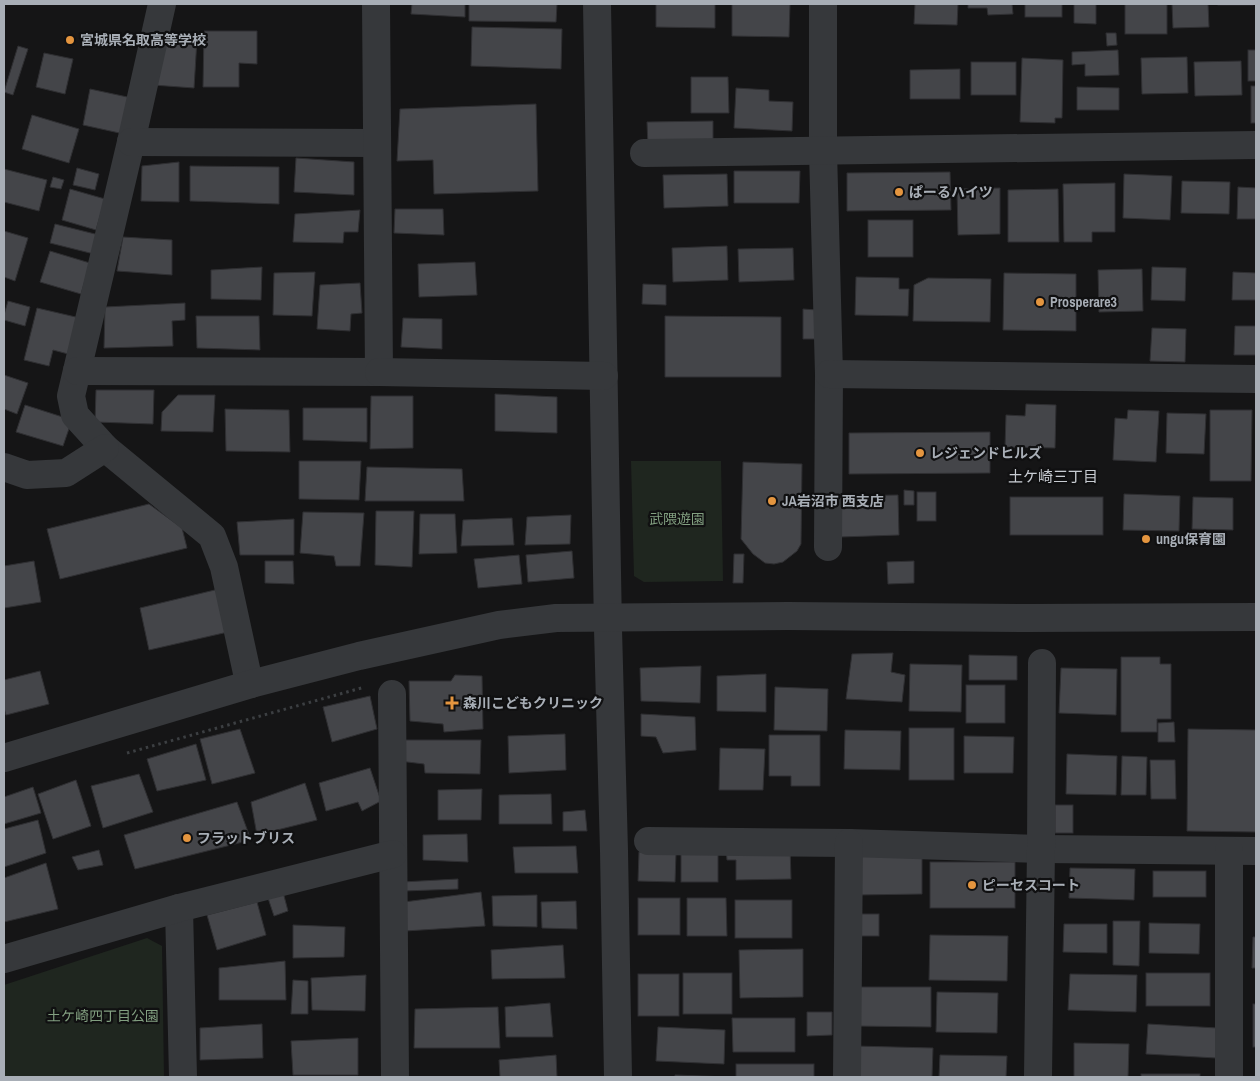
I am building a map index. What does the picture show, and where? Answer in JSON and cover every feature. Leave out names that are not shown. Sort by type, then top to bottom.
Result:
[{"type":"street","points":[[162,4],[71,396],[75,415],[106,448],[212,536],[224,567],[251,684]]},
{"type":"street","points":[[376,4],[379,372]]},
{"type":"street","points":[[597,4],[618,1077]]},
{"type":"street","points":[[823,4],[823,151],[829,374],[828,547]]},
{"type":"street","points":[[131,142],[377,143]]},
{"type":"street","points":[[644,153],[1256,145]]},
{"type":"street","points":[[77,370],[604,376]]},
{"type":"street","points":[[829,374],[1256,379]]},
{"type":"street","points":[[4,467],[27,475],[66,473],[106,448]]},
{"type":"street","points":[[4,758],[251,684],[359,656],[499,625],[556,618],[788,616],[1020,618],[1256,617]]},
{"type":"street","points":[[1038,1077],[1042,663]]},
{"type":"street","points":[[392,694],[396,1077]]},
{"type":"street","points":[[648,841],[849,843],[1041,849],[1256,851]]},
{"type":"street","points":[[847,1077],[849,843]]},
{"type":"street","points":[[1229,851],[1229,1077]]},
{"type":"street","points":[[4,959],[179,908],[393,854]]},
{"type":"street","points":[[179,908],[183,1077]]},
{"type":"green space","name":"武隈遊園","points":[[631,461],[721,461],[723,581],[644,582],[634,576]]},
{"type":"green space","name":"土ケ崎四丁目公園","points":[[147,938],[162,946],[164,1077],[4,1077],[4,985]]},
{"type":"building","points":[[412,4],[465,4],[465,17],[411,14]]},
{"type":"building","points":[[469,4],[557,4],[556,22],[469,21]]},
{"type":"building","points":[[656,4],[715,4],[715,28],[656,27]]},
{"type":"building","points":[[732,4],[790,4],[789,37],[732,36]]},
{"type":"building","points":[[915,4],[958,4],[957,25],[914,24]]},
{"type":"building","points":[[968,4],[1012,4],[1013,14],[988,15],[987,8],[968,8]]},
{"type":"building","points":[[1025,4],[1062,4],[1062,17],[1025,17]]},
{"type":"building","points":[[1074,4],[1096,4],[1096,24],[1074,23]]},
{"type":"building","points":[[1125,4],[1167,4],[1167,34],[1125,34]]},
{"type":"building","points":[[1172,4],[1208,4],[1209,27],[1173,28]]},
{"type":"building","points":[[1253,4],[1253,5],[1218,5]]},
{"type":"building","points":[[472,27],[562,29],[561,69],[471,66]]},
{"type":"building","points":[[204,31],[257,31],[257,64],[239,63],[239,87],[203,87]]},
{"type":"building","points":[[1106,33],[1116,33],[1117,45],[1107,46]]},
{"type":"building","points":[[156,36],[197,39],[194,88],[153,85]]},
{"type":"building","points":[[18,46],[28,49],[13,95],[4,92]]},
{"type":"building","points":[[1118,50],[1119,75],[1085,76],[1085,64],[1072,65],[1072,52]]},
{"type":"building","points":[[1248,50],[1256,50],[1256,81],[1248,81]]},
{"type":"building","points":[[44,53],[73,59],[65,94],[36,87]]},
{"type":"building","points":[[1187,57],[1188,93],[1142,94],[1141,58]]},
{"type":"building","points":[[1022,58],[1063,60],[1062,118],[1055,118],[1055,123],[1020,122]]},
{"type":"building","points":[[1241,61],[1242,95],[1195,96],[1194,62]]},
{"type":"building","points":[[971,62],[1016,62],[1016,95],[971,95]]},
{"type":"building","points":[[960,69],[960,99],[910,99],[910,70]]},
{"type":"building","points":[[691,77],[728,77],[729,113],[691,113]]},
{"type":"building","points":[[1251,86],[1256,86],[1256,123],[1251,123]]},
{"type":"building","points":[[1077,87],[1119,88],[1119,110],[1077,110]]},
{"type":"building","points":[[736,88],[769,90],[769,101],[793,102],[792,131],[734,128]]},
{"type":"building","points":[[90,89],[132,98],[124,134],[83,125]]},
{"type":"building","points":[[536,104],[538,191],[434,194],[433,160],[397,161],[400,109]]},
{"type":"building","points":[[32,115],[79,129],[69,163],[22,149]]},
{"type":"building","points":[[713,121],[713,146],[648,147],[647,122]]},
{"type":"building","points":[[296,158],[354,162],[354,195],[294,192]]},
{"type":"building","points":[[179,162],[179,202],[141,201],[142,166]]},
{"type":"building","points":[[190,166],[279,167],[279,204],[190,201]]},
{"type":"building","points":[[77,168],[99,174],[95,190],[73,185]]},
{"type":"building","points":[[4,169],[47,180],[39,211],[4,202]]},
{"type":"building","points":[[734,171],[800,171],[799,203],[734,203]]},
{"type":"building","name":"ぱーるハイツ","points":[[950,172],[951,210],[847,211],[847,173]]},
{"type":"building","points":[[727,174],[728,206],[664,208],[663,175]]},
{"type":"building","points":[[1124,174],[1172,176],[1170,220],[1123,218]]},
{"type":"building","points":[[53,177],[64,180],[61,189],[50,187]]},
{"type":"building","points":[[1182,181],[1230,182],[1229,214],[1181,213]]},
{"type":"building","points":[[1115,183],[1115,232],[1092,232],[1092,242],[1064,242],[1063,184]]},
{"type":"building","points":[[1238,187],[1256,188],[1256,219],[1237,219]]},
{"type":"building","points":[[1000,188],[1000,234],[958,235],[957,189]]},
{"type":"building","points":[[70,189],[105,199],[96,230],[62,220]]},
{"type":"building","points":[[1058,189],[1059,242],[1008,242],[1008,190]]},
{"type":"building","points":[[395,209],[443,209],[444,235],[394,233]]},
{"type":"building","points":[[360,210],[358,232],[344,232],[343,243],[293,242],[295,214]]},
{"type":"building","points":[[868,220],[913,220],[913,257],[868,257]]},
{"type":"building","points":[[55,224],[99,235],[94,254],[50,243]]},
{"type":"building","points":[[4,231],[28,238],[15,281],[4,277]]},
{"type":"building","points":[[123,237],[172,240],[172,275],[117,271]]},
{"type":"building","points":[[727,246],[728,280],[673,282],[672,248]]},
{"type":"building","points":[[793,248],[794,280],[739,282],[738,249]]},
{"type":"building","points":[[50,251],[90,263],[81,294],[40,282]]},
{"type":"building","points":[[475,262],[477,295],[419,297],[418,264]]},
{"type":"building","points":[[262,267],[261,300],[211,299],[211,270]]},
{"type":"building","points":[[1152,267],[1186,268],[1185,301],[1151,300]]},
{"type":"building","points":[[1142,269],[1143,311],[1099,312],[1098,270]]},
{"type":"building","points":[[315,272],[312,316],[273,315],[274,273]]},
{"type":"building","points":[[1233,272],[1256,273],[1256,300],[1232,300]]},
{"type":"building","name":"Prosperare3","points":[[1004,273],[1076,274],[1076,331],[1003,330]]},
{"type":"building","points":[[856,277],[899,278],[899,289],[909,289],[908,316],[855,315]]},
{"type":"building","points":[[928,278],[991,279],[990,322],[913,321],[914,285]]},
{"type":"building","points":[[360,283],[362,313],[351,314],[350,331],[317,329],[320,285]]},
{"type":"building","points":[[643,284],[666,285],[666,305],[642,304]]},
{"type":"building","points":[[8,301],[30,307],[25,326],[4,320]]},
{"type":"building","points":[[185,303],[185,320],[172,321],[173,346],[104,348],[105,307]]},
{"type":"building","points":[[37,308],[80,318],[72,355],[53,350],[49,366],[24,360]]},
{"type":"building","points":[[803,309],[817,310],[816,339],[803,339]]},
{"type":"building","points":[[196,316],[259,316],[260,350],[197,348]]},
{"type":"building","points":[[665,316],[781,317],[781,377],[665,377]]},
{"type":"building","points":[[403,318],[442,319],[442,349],[401,347]]},
{"type":"building","points":[[1235,326],[1256,326],[1256,355],[1234,355]]},
{"type":"building","points":[[1152,328],[1186,329],[1185,362],[1150,361]]},
{"type":"building","points":[[4,375],[28,383],[17,414],[4,409]]},
{"type":"building","points":[[96,390],[154,390],[153,424],[95,422]]},
{"type":"building","points":[[495,394],[557,397],[557,433],[495,431]]},
{"type":"building","points":[[178,395],[215,395],[213,432],[161,431],[162,412]]},
{"type":"building","points":[[371,396],[413,396],[413,448],[370,449]]},
{"type":"building","points":[[1026,404],[1056,405],[1055,448],[1005,447],[1006,415],[1025,416]]},
{"type":"building","points":[[25,405],[72,420],[63,446],[16,432]]},
{"type":"building","points":[[303,408],[367,408],[367,442],[303,440]]},
{"type":"building","points":[[225,409],[289,410],[290,452],[226,451]]},
{"type":"building","points":[[1128,410],[1159,411],[1156,462],[1113,460],[1115,418],[1127,419]]},
{"type":"building","points":[[1210,410],[1252,410],[1251,481],[1210,481]]},
{"type":"building","points":[[1167,413],[1206,414],[1204,454],[1166,453]]},
{"type":"building","name":"レジェンドヒルズ","points":[[990,432],[990,473],[849,474],[849,433]]},
{"type":"building","points":[[299,461],[361,461],[359,500],[299,499]]},
{"type":"building","name":"JA岩沼市 西支店","points":[[743,462],[802,464],[801,544],[797,551],[783,562],[765,563],[753,554],[741,539]]},
{"type":"building","points":[[367,467],[462,469],[464,501],[365,501]]},
{"type":"building","points":[[904,490],[914,491],[914,505],[904,505]]},
{"type":"building","points":[[917,492],[936,492],[936,521],[917,521]]},
{"type":"building","points":[[1124,494],[1180,496],[1179,531],[1123,530]]},
{"type":"building","points":[[898,495],[899,535],[840,537],[839,496]]},
{"type":"building","points":[[1010,497],[1103,497],[1103,535],[1010,535]]},
{"type":"building","points":[[1193,497],[1233,498],[1233,530],[1192,529]]},
{"type":"building","points":[[149,504],[182,528],[187,548],[60,579],[47,529]]},
{"type":"building","points":[[376,511],[414,511],[412,567],[375,565]]},
{"type":"building","points":[[303,512],[364,513],[360,566],[336,566],[334,556],[300,553]]},
{"type":"building","points":[[420,514],[455,514],[457,553],[419,554]]},
{"type":"building","points":[[571,515],[570,544],[525,545],[527,517]]},
{"type":"building","points":[[512,518],[514,545],[461,546],[463,520]]},
{"type":"building","points":[[294,519],[294,555],[240,555],[237,522]]},
{"type":"building","points":[[572,551],[574,578],[528,582],[526,555]]},
{"type":"building","points":[[734,554],[744,554],[743,583],[733,583]]},
{"type":"building","points":[[519,555],[522,584],[478,588],[474,559]]},
{"type":"building","points":[[34,561],[41,602],[4,608],[4,566]]},
{"type":"building","points":[[265,561],[293,561],[294,584],[265,583]]},
{"type":"building","points":[[914,561],[914,583],[888,584],[887,562]]},
{"type":"building","points":[[219,589],[228,632],[149,650],[140,608]]},
{"type":"building","points":[[893,653],[891,672],[905,675],[902,702],[846,699],[852,654]]},
{"type":"building","points":[[969,655],[1017,656],[1017,680],[969,680]]},
{"type":"building","points":[[1121,657],[1160,657],[1160,664],[1171,664],[1171,719],[1157,719],[1157,732],[1121,732]]},
{"type":"building","points":[[910,664],[962,665],[961,712],[909,711]]},
{"type":"building","points":[[701,666],[700,703],[641,701],[640,668]]},
{"type":"building","points":[[1061,668],[1117,669],[1116,715],[1059,713]]},
{"type":"building","points":[[40,671],[49,704],[6,715],[4,708],[4,680]]},
{"type":"building","points":[[766,674],[766,712],[717,711],[717,676]]},
{"type":"building","points":[[455,675],[482,676],[483,729],[444,732],[443,724],[410,721],[409,681],[451,681]]},
{"type":"building","points":[[966,685],[1005,685],[1005,723],[966,723]]},
{"type":"building","points":[[775,687],[828,689],[827,731],[774,730]]},
{"type":"building","points":[[370,696],[377,729],[332,742],[323,707]]},
{"type":"building","points":[[641,714],[695,717],[696,750],[663,753],[656,737],[641,736]]},
{"type":"building","points":[[1174,722],[1175,742],[1158,742],[1158,723]]},
{"type":"building","points":[[909,728],[954,728],[954,780],[909,780]]},
{"type":"building","points":[[240,729],[255,773],[212,784],[200,739]]},
{"type":"building","points":[[1188,729],[1256,730],[1256,832],[1187,831]]},
{"type":"building","points":[[845,730],[901,731],[900,770],[844,769]]},
{"type":"building","points":[[565,734],[566,770],[509,773],[508,736]]},
{"type":"building","points":[[769,735],[820,735],[820,786],[791,786],[791,776],[769,776]]},
{"type":"building","points":[[964,736],[1014,737],[1013,773],[964,773]]},
{"type":"building","points":[[397,740],[481,740],[480,774],[425,773],[424,764],[399,761]]},
{"type":"building","points":[[196,744],[206,780],[157,791],[147,759]]},
{"type":"building","points":[[720,748],[765,749],[763,790],[719,790]]},
{"type":"building","points":[[1067,754],[1117,756],[1116,795],[1066,794]]},
{"type":"building","points":[[1122,756],[1147,757],[1146,795],[1121,795]]},
{"type":"building","points":[[1150,760],[1175,760],[1176,799],[1151,799]]},
{"type":"building","points":[[370,768],[381,801],[362,811],[358,802],[326,811],[319,783]]},
{"type":"building","points":[[139,774],[153,812],[103,828],[91,786]]},
{"type":"building","points":[[76,780],[91,826],[53,839],[38,794]]},
{"type":"building","points":[[305,783],[317,820],[257,835],[251,802]]},
{"type":"building","points":[[33,787],[41,813],[4,824],[4,797]]},
{"type":"building","points":[[482,789],[481,820],[438,820],[438,790]]},
{"type":"building","points":[[551,794],[552,824],[499,824],[499,795]]},
{"type":"building","name":"フラットブリス","points":[[237,802],[251,840],[135,869],[124,835]]},
{"type":"building","points":[[1055,805],[1073,805],[1073,833],[1055,833]]},
{"type":"building","points":[[585,810],[587,831],[563,831],[563,812]]},
{"type":"building","points":[[38,820],[46,853],[4,867],[4,829]]},
{"type":"building","points":[[467,834],[468,862],[423,860],[423,835]]},
{"type":"building","points":[[576,846],[578,873],[515,873],[513,847]]},
{"type":"building","points":[[790,847],[791,879],[736,880],[736,860],[727,860],[726,848]]},
{"type":"building","points":[[681,848],[718,848],[718,882],[681,882]]},
{"type":"building","points":[[99,850],[103,865],[78,870],[72,857]]},
{"type":"building","points":[[639,852],[676,853],[675,882],[638,881]]},
{"type":"building","points":[[922,853],[922,894],[856,895],[856,854]]},
{"type":"building","name":"ピーセスコート","points":[[930,862],[1015,862],[1015,908],[930,908]]},
{"type":"building","points":[[46,863],[58,909],[4,922],[4,878]]},
{"type":"building","points":[[1070,868],[1135,869],[1134,900],[1069,898]]},
{"type":"building","points":[[1153,871],[1206,871],[1206,897],[1153,897]]},
{"type":"building","points":[[458,879],[458,889],[404,891],[402,882]]},
{"type":"building","points":[[283,892],[288,911],[274,916],[268,898]]},
{"type":"building","points":[[481,892],[485,926],[405,931],[404,902]]},
{"type":"building","points":[[537,895],[537,927],[493,926],[492,896]]},
{"type":"building","points":[[638,898],[680,898],[680,935],[638,935]]},
{"type":"building","points":[[687,898],[726,898],[727,936],[687,936]]},
{"type":"building","points":[[735,900],[792,900],[792,938],[735,938]]},
{"type":"building","points":[[576,901],[577,929],[542,928],[541,902]]},
{"type":"building","points":[[257,902],[266,935],[217,950],[207,915]]},
{"type":"building","points":[[858,914],[879,914],[879,936],[858,936]]},
{"type":"building","points":[[1113,921],[1140,921],[1139,966],[1113,965]]},
{"type":"building","points":[[1149,923],[1200,924],[1199,954],[1149,953]]},
{"type":"building","points":[[1064,924],[1107,924],[1107,953],[1063,952]]},
{"type":"building","points":[[293,925],[345,927],[344,957],[293,958]]},
{"type":"building","points":[[930,935],[1008,936],[1007,981],[929,980]]},
{"type":"building","points":[[1253,937],[1256,937],[1256,968],[1252,968]]},
{"type":"building","points":[[563,945],[565,978],[492,979],[491,950]]},
{"type":"building","points":[[803,949],[803,997],[740,998],[739,950]]},
{"type":"building","points":[[285,961],[286,1000],[219,1000],[219,968]]},
{"type":"building","points":[[683,973],[732,973],[732,1014],[683,1014]]},
{"type":"building","points":[[1146,973],[1210,973],[1210,1006],[1146,1006]]},
{"type":"building","points":[[638,974],[679,974],[679,1016],[638,1016]]},
{"type":"building","points":[[1070,974],[1137,975],[1136,1012],[1068,1010]]},
{"type":"building","points":[[366,975],[365,1011],[312,1010],[311,978]]},
{"type":"building","points":[[293,980],[308,981],[308,1014],[291,1014]]},
{"type":"building","points":[[855,987],[931,987],[931,1027],[855,1026]]},
{"type":"building","points":[[937,992],[998,993],[997,1033],[936,1032]]},
{"type":"building","points":[[550,1003],[553,1037],[506,1037],[505,1007]]},
{"type":"building","points":[[1253,1004],[1256,1004],[1256,1047],[1253,1047]]},
{"type":"building","points":[[498,1007],[500,1048],[414,1048],[415,1009]]},
{"type":"building","points":[[807,1012],[832,1012],[832,1035],[807,1036]]},
{"type":"building","points":[[732,1018],[795,1018],[795,1052],[733,1052]]},
{"type":"building","points":[[262,1024],[263,1058],[200,1060],[200,1028]]},
{"type":"building","points":[[1148,1024],[1217,1028],[1216,1058],[1146,1054]]},
{"type":"building","points":[[658,1027],[725,1030],[724,1064],[656,1061]]},
{"type":"building","points":[[358,1038],[358,1075],[293,1075],[291,1041]]},
{"type":"building","points":[[1074,1043],[1129,1044],[1128,1077],[1074,1077]]},
{"type":"building","points":[[855,1046],[933,1048],[932,1077],[854,1077]]},
{"type":"building","points":[[556,1055],[557,1077],[500,1077],[499,1060]]},
{"type":"building","points":[[940,1055],[1007,1056],[1006,1077],[939,1077]]},
{"type":"building","points":[[736,1064],[814,1064],[814,1077],[736,1077]]},
{"type":"building","points":[[1141,1074],[1200,1074],[1200,1077],[1141,1077]]},
{"type":"building","points":[[675,1075],[728,1077],[675,1077]]},
{"type":"place","name":"宮城県名取高等学校","points":[[70,40]]},
{"type":"place","name":"ぱーるハイツ","points":[[899,192]]},
{"type":"place","name":"Prosperare3","points":[[1040,302]]},
{"type":"place","name":"レジェンドヒルズ","points":[[920,453]]},
{"type":"place","name":"JA岩沼市 西支店","points":[[772,501]]},
{"type":"place","name":"ungu保育園","points":[[1146,539]]},
{"type":"place","name":"森川こどもクリニック","points":[[452,703]]},
{"type":"place","name":"フラットブリス","points":[[187,838]]},
{"type":"place","name":"ピーセスコート","points":[[972,885]]},
{"type":"district","name":"土ケ崎三丁目","points":[[1053,477]]}]
